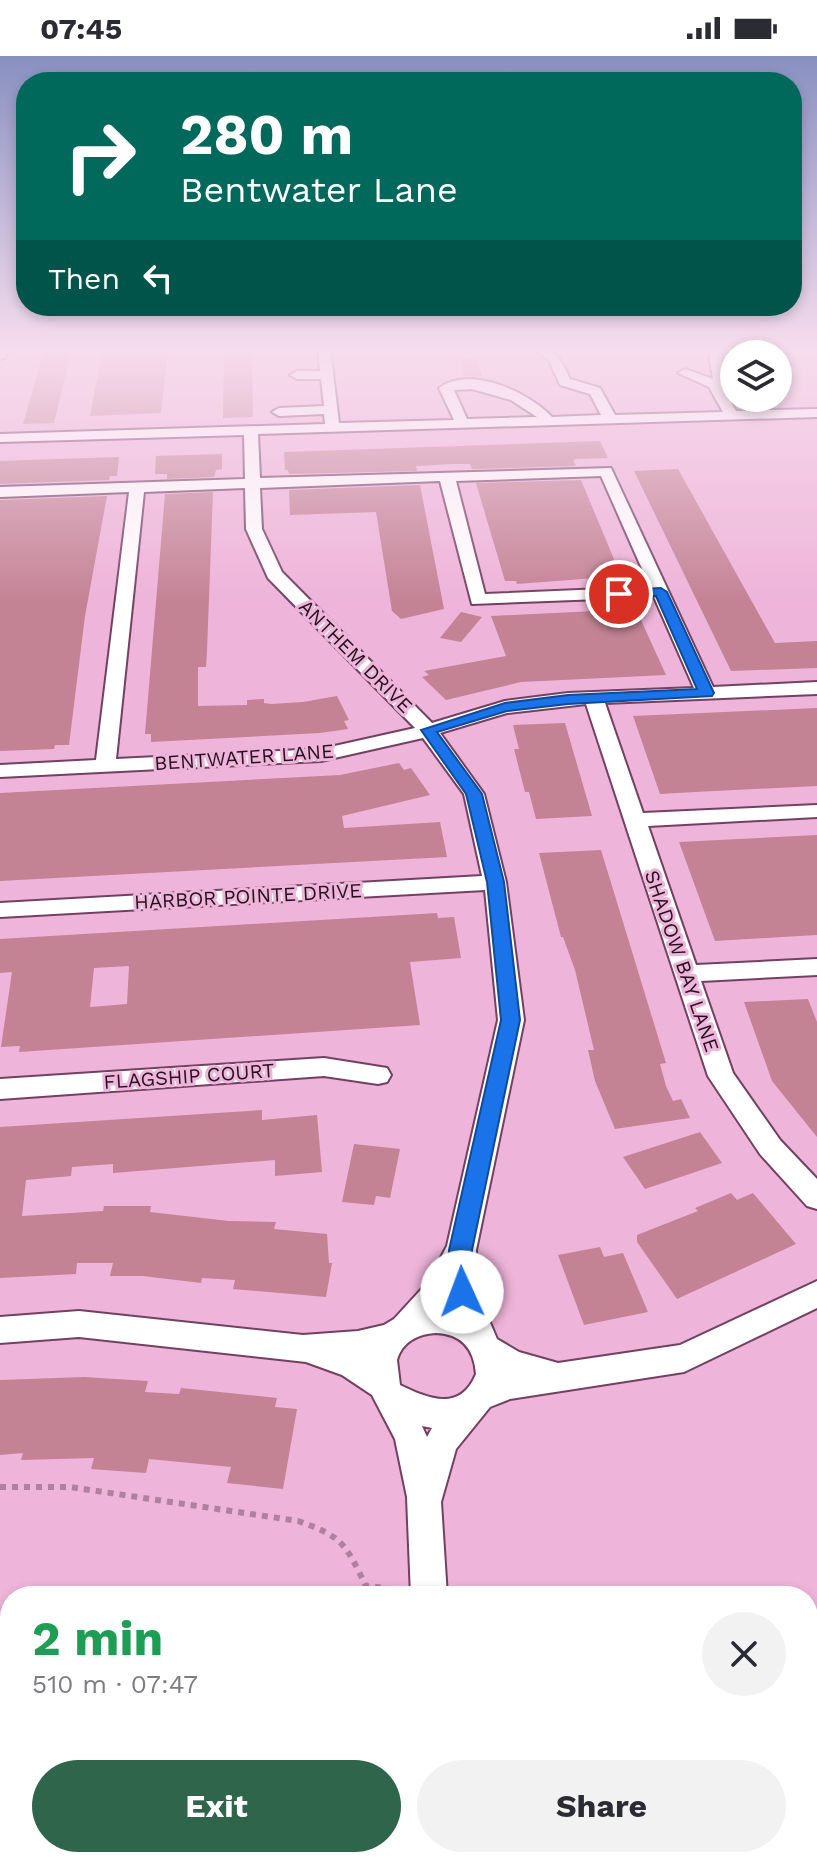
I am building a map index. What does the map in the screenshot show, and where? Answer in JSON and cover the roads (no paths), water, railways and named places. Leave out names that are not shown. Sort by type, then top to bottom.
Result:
[{"type":"street","points":[[0,438],[197,433]]},
{"type":"street","name":"ANTHEM DRIVE","points":[[251,433],[254,529],[274,574],[428,730],[474,794],[495,882],[511,1020],[461,1250],[462,1292],[483,1344]]},
{"type":"street","points":[[0,492],[606,471],[706,693]]},
{"type":"street","points":[[447,477],[478,600],[661,592]]},
{"type":"street","points":[[105,766],[137,487]]},
{"type":"street","name":"BENTWATER LANE","points":[[0,771],[321,755],[394,740],[505,707],[594,698],[817,688]]},
{"type":"street","name":"SHADOW BAY LANE","points":[[594,698],[721,1076],[770,1147],[817,1198]]},
{"type":"street","points":[[635,820],[817,811]]},
{"type":"street","name":"HARBOR POINTE DRIVE","points":[[0,910],[495,882]]},
{"type":"street","points":[[686,974],[817,967]]},
{"type":"street","name":"FLAGSHIP COURT","points":[[0,1089],[324,1067],[378,1075]]},
{"type":"street","name":"ANTHEM DRIVE","points":[[398,1332],[439,1291],[461,1250]]},
{"type":"street","points":[[0,1330],[79,1324],[303,1349],[352,1364],[415,1412],[429,1415],[458,1412],[508,1385],[564,1379],[684,1358],[817,1294]]},
{"type":"street","points":[[303,1349],[358,1344],[429,1319],[444,1319],[457,1323],[510,1363],[564,1379]]},
{"type":"street","points":[[398,1332],[381,1359],[388,1390],[412,1441],[426,1507],[429,1586]]},
{"type":"street","points":[[426,1507],[441,1442],[476,1401],[491,1373],[483,1344]]}]
